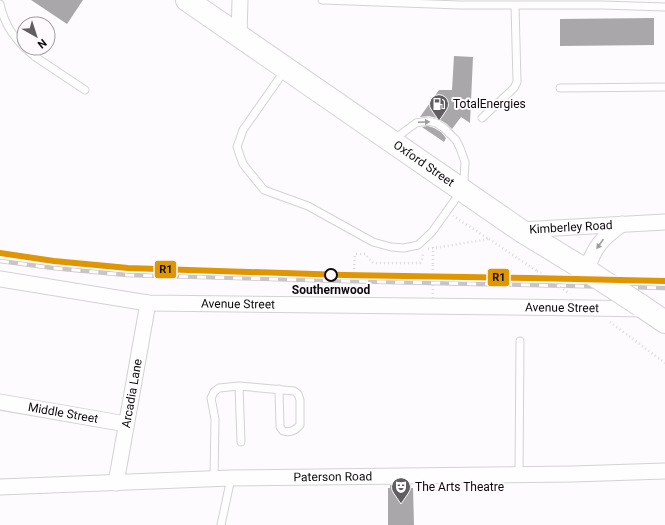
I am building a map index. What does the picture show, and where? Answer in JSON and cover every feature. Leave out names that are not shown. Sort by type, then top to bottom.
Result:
[{"type":"main road","name":"Oxford Street","points":[[187,0],[520,230],[590,272],[665,322]]},
{"type":"street","points":[[239,36],[240,0]]},
{"type":"street","name":"Kimberley Road","points":[[520,230],[665,222]]},
{"type":"street","name":"Kimberley Road","points":[[590,272],[597,246],[606,234],[622,224]]},
{"type":"street","name":"Avenue Street","points":[[0,279],[148,303],[590,308],[643,307]]},
{"type":"street","name":"Arcadia Lane","points":[[116,483],[148,303]]},
{"type":"street","name":"Middle Street","points":[[0,402],[126,424]]},
{"type":"street","name":"Paterson Road","points":[[0,487],[230,478],[665,471]]},
{"type":"lane","points":[[322,0],[459,5],[602,5],[665,7]]},
{"type":"lane","points":[[0,4],[3,18],[16,39]]},
{"type":"lane","points":[[482,118],[514,88],[517,82],[515,6]]},
{"type":"lane","points":[[34,56],[85,90]]},
{"type":"lane","points":[[287,68],[242,130],[237,147],[243,164],[264,190],[308,206],[373,242],[391,247],[404,248],[418,245],[432,232],[462,190],[466,171],[466,162],[456,140],[444,128],[436,123],[422,121],[409,127],[392,141]]},
{"type":"lane","points":[[560,88],[665,87]]},
{"type":"lane","points":[[519,474],[520,341]]},
{"type":"lane","points":[[239,386],[241,442]]},
{"type":"lane","points":[[214,479],[215,420],[212,398],[214,392],[218,388],[239,386],[294,391],[298,394],[300,400],[300,424],[293,431],[283,431],[280,427],[280,390]]},
{"type":"lane","points":[[221,525],[230,478]]},
{"type":"path","points":[[447,212],[570,294],[665,363]]},
{"type":"path","points":[[354,270],[355,254],[365,254],[373,263],[420,263],[425,250],[489,239]]},
{"type":"path","points":[[433,248],[433,298]]},
{"type":"building","points":[[31,0],[83,0],[67,24]]},
{"type":"building","points":[[654,18],[654,45],[560,46],[560,19]]},
{"type":"building","points":[[454,56],[473,57],[470,123],[461,117],[452,129],[437,118],[429,116],[420,117],[439,90],[452,90]]},
{"type":"building","points":[[428,126],[441,132],[446,138],[444,142],[422,127]]},
{"type":"building","name":"The Arts Theatre","points":[[390,485],[411,485],[411,488],[413,488],[414,525],[388,525],[388,488],[390,488]]},
{"type":"railway","points":[[0,261],[127,275],[665,288]]},
{"type":"transit line","name":"R1","points":[[0,253],[54,261],[128,268],[344,275],[665,281]]},
{"type":"place","name":"TotalEnergies","points":[[439,121]]},
{"type":"place","name":"Southernwood","points":[[331,275]]},
{"type":"place","name":"The Arts Theatre","points":[[401,504]]}]
